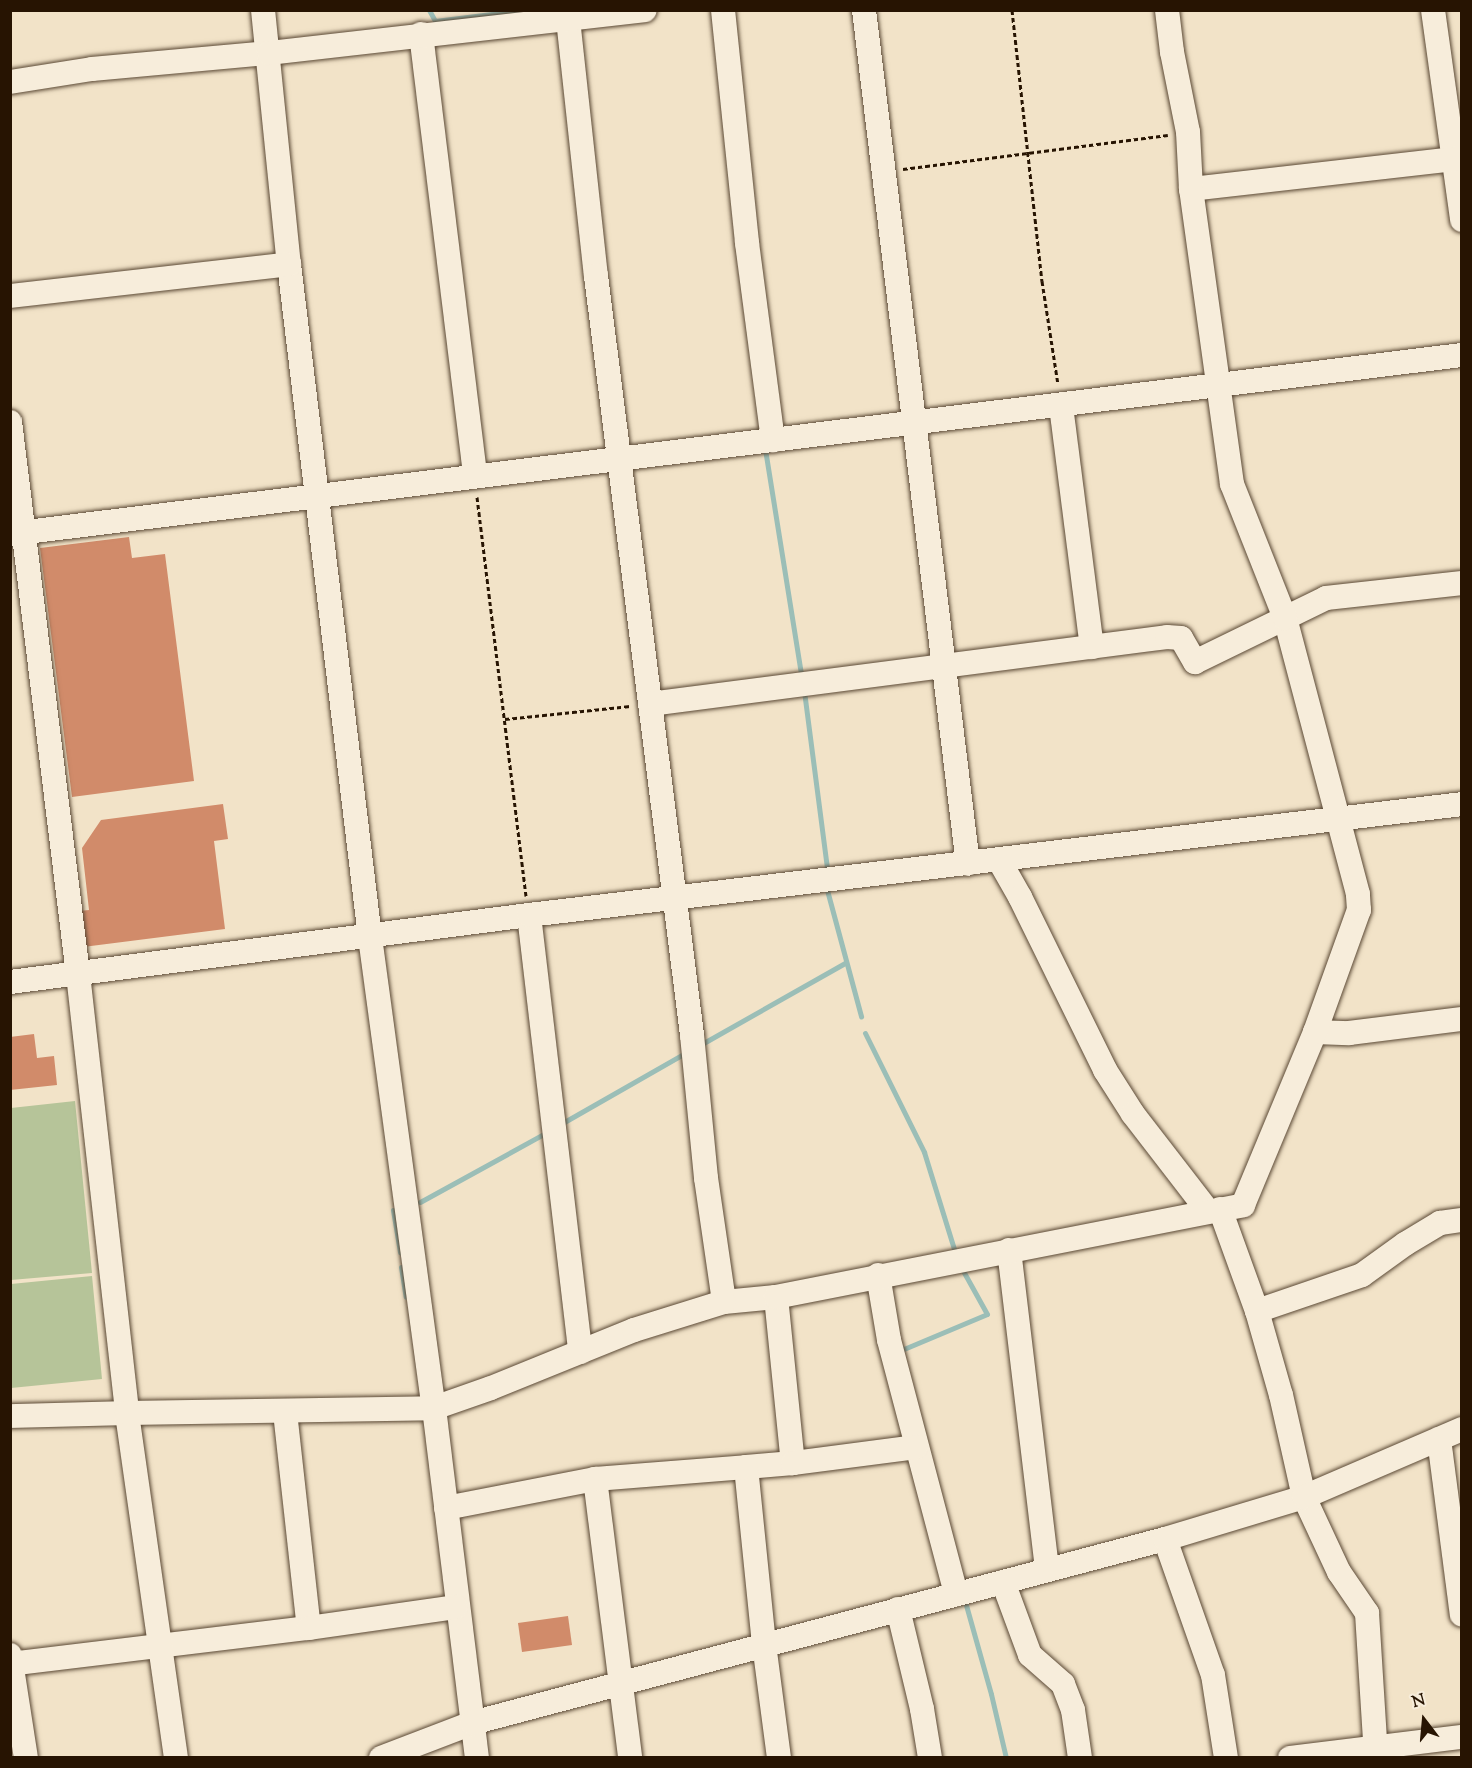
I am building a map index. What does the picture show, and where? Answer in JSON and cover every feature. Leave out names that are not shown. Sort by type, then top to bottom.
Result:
[{"type":"street","points":[[263,10],[289,264],[370,937],[434,1408],[456,1607],[477,1758]]},
{"type":"street","points":[[10,82],[92,69],[269,53],[567,15],[645,10]]},
{"type":"street","points":[[723,10],[747,243],[773,440]]},
{"type":"street","points":[[864,10],[968,864]]},
{"type":"street","points":[[10,1416],[434,1408],[634,1330],[724,1302],[776,1297],[878,1275],[1243,1205],[1315,1032],[1359,910],[1358,894],[1285,618],[1232,484],[1191,189],[1188,132],[1172,52],[1167,10]]},
{"type":"street","points":[[1433,10],[1457,158],[1461,220]]},
{"type":"street","points":[[567,15],[596,276],[693,1045],[706,1178],[724,1302]]},
{"type":"street","points":[[421,34],[475,476]]},
{"type":"street","points":[[1191,189],[1457,158]]},
{"type":"street","points":[[10,296],[289,264]]},
{"type":"street","points":[[17,534],[318,494],[1061,406],[1461,355]]},
{"type":"street","points":[[1061,406],[1092,647]]},
{"type":"street","points":[[10,422],[17,534],[78,974],[127,1413],[162,1645],[176,1758]]},
{"type":"street","points":[[650,704],[1167,637],[1181,638],[1195,662],[1326,598],[1461,583]]},
{"type":"street","points":[[10,982],[529,915],[1461,804]]},
{"type":"street","points":[[999,860],[1105,1070],[1133,1114],[1214,1210],[1257,1311],[1281,1395],[1304,1497],[1334,1563],[1367,1613],[1375,1753]]},
{"type":"street","points":[[529,915],[580,1352]]},
{"type":"street","points":[[1315,1032],[1349,1033],[1461,1019]]},
{"type":"street","points":[[1257,1311],[1362,1275],[1405,1244],[1440,1223],[1461,1220]]},
{"type":"street","points":[[1009,1250],[1047,1570]]},
{"type":"street","points":[[878,1275],[889,1340],[956,1594]]},
{"type":"street","points":[[776,1297],[793,1463]]},
{"type":"street","points":[[285,1412],[309,1628]]},
{"type":"street","points":[[381,1758],[472,1723],[1165,1539],[1304,1497],[1461,1429]]},
{"type":"street","points":[[1439,1439],[1461,1615]]},
{"type":"street","points":[[446,1508],[595,1479],[793,1463],[916,1447]]},
{"type":"street","points":[[746,1467],[764,1644],[779,1758]]},
{"type":"street","points":[[595,1479],[630,1758]]},
{"type":"street","points":[[1165,1539],[1214,1675],[1226,1758]]},
{"type":"street","points":[[1003,1582],[1030,1655],[1063,1684],[1073,1710],[1080,1758]]},
{"type":"street","points":[[26,1758],[11,1661],[309,1628],[456,1607]]},
{"type":"street","points":[[898,1609],[922,1710],[930,1758]]},
{"type":"street","points":[[1290,1758],[1375,1753],[1461,1737]]},
{"type":"path","points":[[1012,10],[1042,281],[1061,406]]},
{"type":"path","points":[[884,172],[1188,132]]},
{"type":"path","points":[[475,476],[529,915]]},
{"type":"path","points":[[505,720],[650,704]]},
{"type":"green space","points":[[75,1101],[92,1273],[11,1280],[11,1108]]},
{"type":"green space","points":[[92,1276],[102,1379],[11,1388],[11,1284]]},
{"type":"building","points":[[129,537],[132,558],[165,554],[194,781],[72,797],[40,548]]},
{"type":"building","points":[[223,804],[228,839],[214,841],[225,929],[83,947],[79,911],[89,910],[82,848],[101,820]]},
{"type":"building","points":[[34,1034],[37,1058],[54,1056],[57,1085],[10,1090],[10,1037]]},
{"type":"building","points":[[568,1616],[572,1645],[522,1652],[518,1623]]},
{"type":"waterway","points":[[429,10],[435,21],[523,10]]},
{"type":"waterway","points":[[765,449],[802,679]]},
{"type":"waterway","points":[[804,691],[827,869]]},
{"type":"waterway","points":[[827,890],[861,1016]]},
{"type":"waterway","points":[[700,1045],[845,963]]},
{"type":"waterway","points":[[865,1033],[924,1152],[954,1249]]},
{"type":"waterway","points":[[559,1125],[687,1052]]},
{"type":"waterway","points":[[420,1202],[549,1131]]},
{"type":"waterway","points":[[393,1210],[400,1252]]},
{"type":"waterway","points":[[401,1267],[406,1297]]},
{"type":"waterway","points":[[899,1351],[987,1314],[961,1267]]},
{"type":"waterway","points":[[966,1605],[1006,1758]]}]
